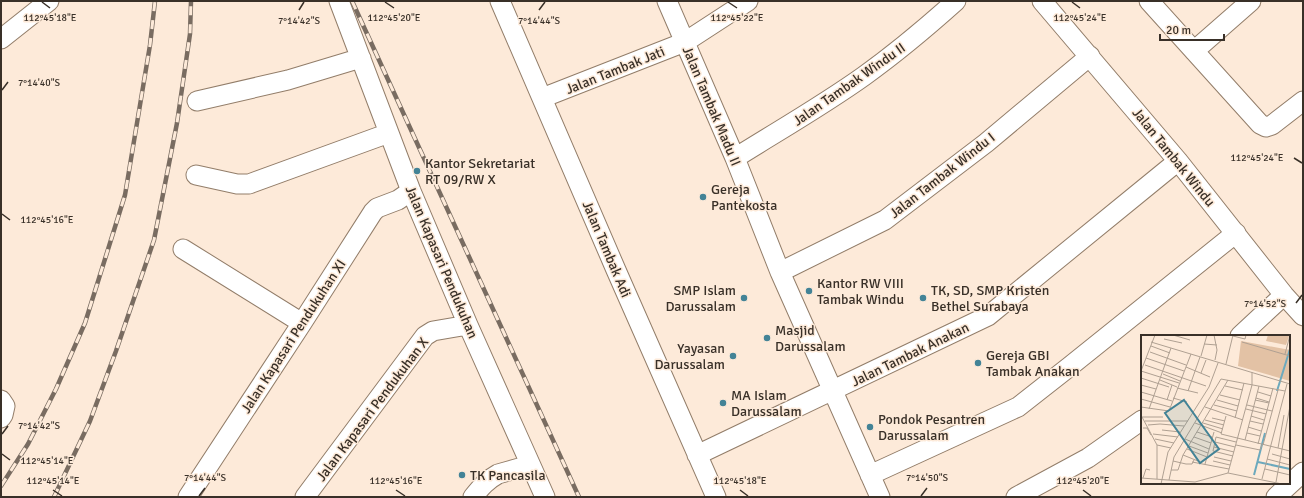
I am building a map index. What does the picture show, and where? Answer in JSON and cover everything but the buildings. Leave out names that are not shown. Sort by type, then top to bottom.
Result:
[{"type":"street","points":[[1,39],[49,1]]},
{"type":"street","name":"Jalan Kapasari Pendukuhan","points":[[339,1],[411,191],[468,325],[545,497]]},
{"type":"street","name":"Jalan Tambak Adi","points":[[500,1],[716,497]]},
{"type":"street","name":"Jalan Tambak Madu II","points":[[667,1],[735,158],[780,272],[880,497]]},
{"type":"street","name":"Jalan Tambak Jati","points":[[542,98],[685,42],[748,1]]},
{"type":"street","name":"Jalan Tambak Windu II","points":[[735,158],[864,76],[916,37],[956,1]]},
{"type":"street","name":"Jalan Tambak Windu","points":[[1042,1],[1178,161],[1284,295],[1303,316]]},
{"type":"street","points":[[1149,1],[1250,115],[1260,124],[1264,126],[1272,125],[1303,101]]},
{"type":"street","points":[[1194,51],[1251,1]]},
{"type":"street","name":"Jalan Tambak Windu I","points":[[780,272],[885,220],[986,142],[1090,56]]},
{"type":"street","points":[[197,101],[288,80],[361,58]]},
{"type":"street","points":[[196,175],[236,184],[249,184],[389,133]]},
{"type":"street","name":"Jalan Tambak Anakan","points":[[697,455],[988,316],[1178,161]]},
{"type":"street","name":"Jalan Kapasari Pendukuhan XI","points":[[188,497],[373,212],[377,208],[398,200],[411,191]]},
{"type":"street","points":[[870,476],[1018,407],[1236,233]]},
{"type":"street","points":[[183,249],[302,323]]},
{"type":"street","points":[[1241,335],[1284,295]]},
{"type":"street","name":"Jalan Kapasari Pendukuhan X","points":[[305,497],[425,336],[433,331],[468,325]]},
{"type":"street","points":[[1016,497],[1088,458],[1141,421]]},
{"type":"street","points":[[473,497],[482,486],[498,474],[530,465]]},
{"type":"street","points":[[1276,497],[1303,472]]},
{"type":"railway","points":[[1,486],[28,444],[56,389],[85,323],[125,195],[150,45],[155,1]]},
{"type":"railway","points":[[54,497],[90,421],[154,240],[177,123],[190,34],[191,1]]},
{"type":"railway","points":[[352,1],[579,497]]},
{"type":"place","name":"Kantor Sekretariat RT 09/RW X","points":[[417,171]]},
{"type":"place","name":"Gereja Pantekosta","points":[[703,197]]},
{"type":"place","name":"Kantor RW VIII Tambak Windu","points":[[809,291]]},
{"type":"place","name":"SMP Islam Darussalam","points":[[744,298]]},
{"type":"place","name":"TK, SD, SMP Kristen Bethel Surabaya","points":[[923,298]]},
{"type":"place","name":"Masjid Darussalam","points":[[767,338]]},
{"type":"place","name":"Yayasan Darussalam","points":[[733,356]]},
{"type":"place","name":"Gereja GBI Tambak Anakan","points":[[978,363]]},
{"type":"place","name":"MA Islam Darussalam","points":[[723,403]]},
{"type":"place","name":"Pondok Pesantren Darussalam","points":[[870,427]]},
{"type":"place","name":"TK Pancasila","points":[[462,475]]}]
